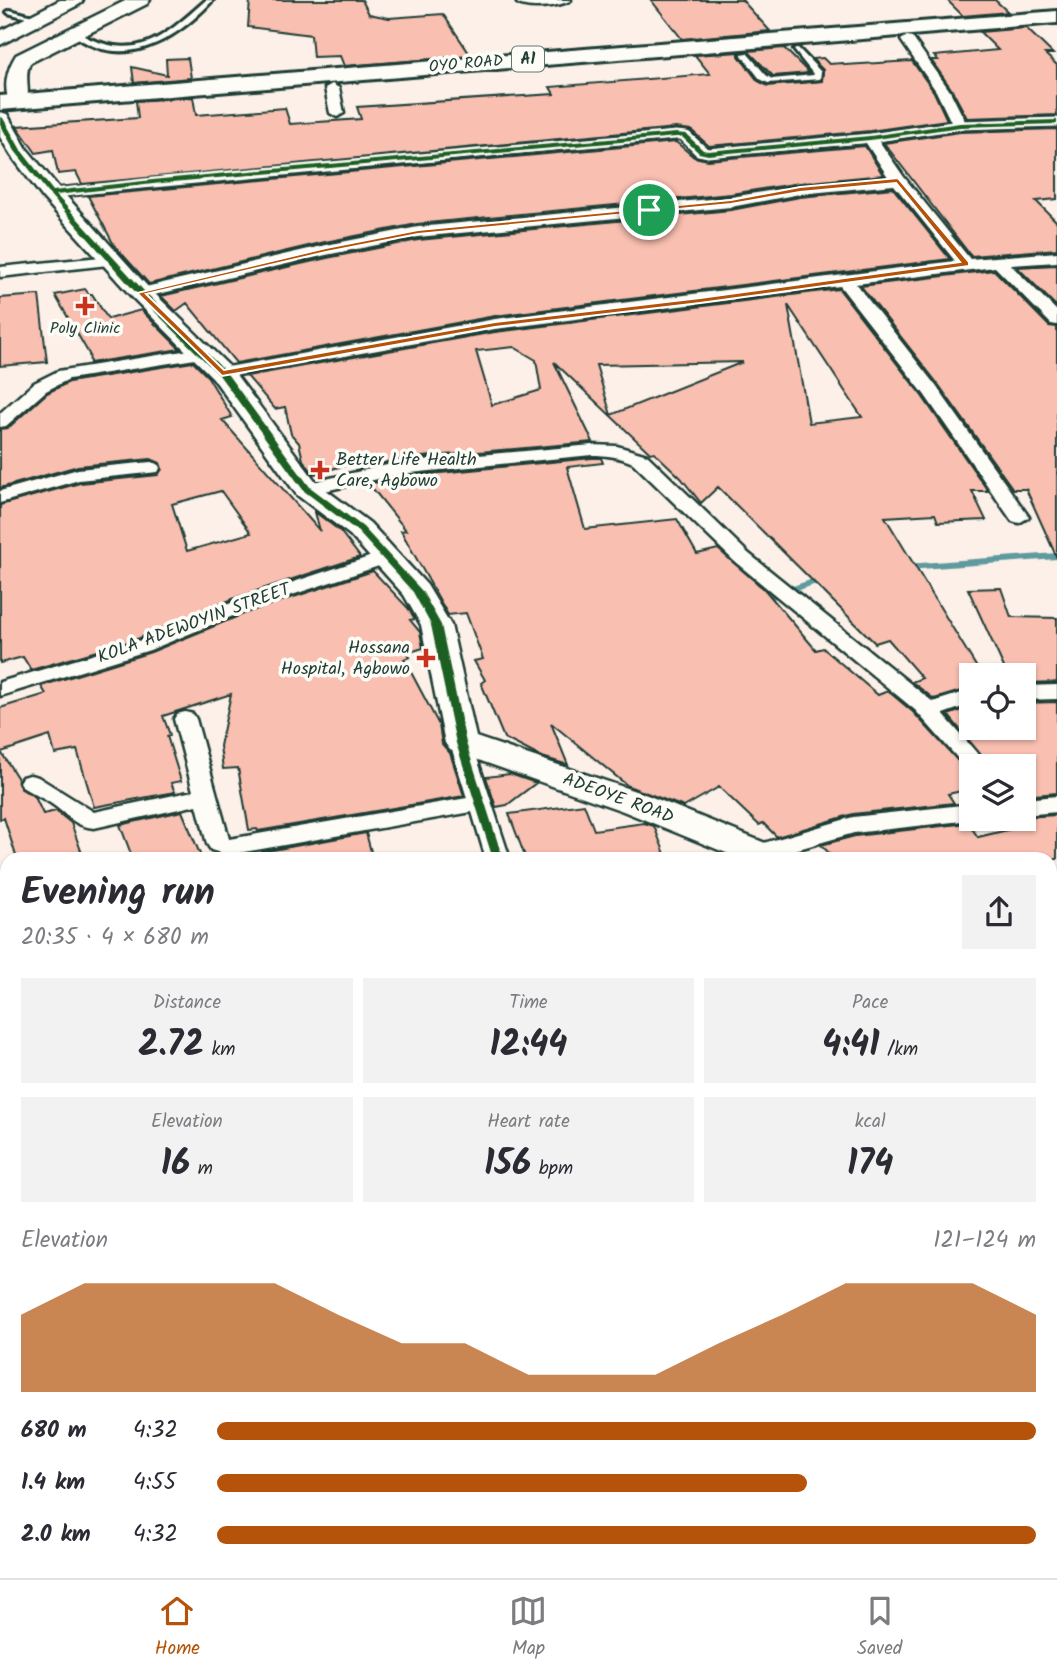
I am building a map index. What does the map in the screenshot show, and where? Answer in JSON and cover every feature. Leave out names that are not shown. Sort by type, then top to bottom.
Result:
[{"type":"highway","name":"OYO ROAD","points":[[4,108],[332,88],[1057,17]]},
{"type":"highway","name":"OYO ROAD","points":[[4,108],[689,52],[744,54],[1057,29]]},
{"type":"street","points":[[0,39],[74,0]]},
{"type":"street","points":[[141,0],[23,59],[16,71],[4,108],[18,151],[111,261],[222,373],[307,489],[360,529],[417,591],[436,625],[461,743],[496,852]]},
{"type":"street","points":[[523,3],[565,0]]},
{"type":"street","points":[[38,19],[78,31]]},
{"type":"street","points":[[907,40],[943,92],[960,125]]},
{"type":"street","points":[[0,54],[23,59]]},
{"type":"street","points":[[332,88],[337,113]]},
{"type":"street","points":[[51,193],[676,135],[684,135],[701,152],[708,153],[870,138],[960,125],[1057,122]]},
{"type":"street","points":[[870,138],[898,180],[966,264]]},
{"type":"street","points":[[141,293],[326,250],[418,232],[731,202],[800,190],[898,180]]},
{"type":"street","points":[[222,373],[495,324],[966,264],[1057,257]]},
{"type":"street","points":[[0,272],[111,261]]},
{"type":"street","points":[[998,261],[1057,320]]},
{"type":"street","points":[[845,281],[930,390],[1019,517]]},
{"type":"street","points":[[0,422],[40,387],[64,375],[202,353]]},
{"type":"street","points":[[307,489],[370,473],[412,467],[592,450],[610,449],[623,452],[640,459],[741,557],[929,711],[967,754]]},
{"type":"street","points":[[0,497],[78,474],[151,468]]},
{"type":"street","name":"KOLA ADEWOYIN STREET","points":[[0,688],[143,646],[243,605],[387,557]]},
{"type":"street","points":[[1036,693],[1057,692]]},
{"type":"street","points":[[929,711],[959,701]]},
{"type":"street","points":[[184,719],[219,844],[227,847],[480,803]]},
{"type":"street","name":"ADEOYE ROAD","points":[[461,743],[635,803],[755,852]]},
{"type":"street","points":[[30,782],[63,801],[84,820],[205,796]]},
{"type":"street","points":[[1036,806],[1057,804]]},
{"type":"street","points":[[776,852],[853,825],[959,813]]},
{"type":"lane","points":[[78,31],[90,44],[112,51],[141,50],[159,40],[210,0]]},
{"type":"lane","points":[[10,12],[38,19]]},
{"type":"lane","points":[[744,54],[763,77],[771,81],[817,76],[798,50]]},
{"type":"building","points":[[250,0],[362,0],[369,14],[389,18],[443,14],[471,56],[344,66],[340,56],[313,57],[311,35],[248,27]]},
{"type":"building","points":[[651,0],[742,0],[770,31],[682,39]]},
{"type":"building","points":[[947,0],[995,0],[1008,12],[963,16]]},
{"type":"building","points":[[1026,28],[1053,54],[1045,54],[1057,65],[1057,115],[967,118],[931,60],[938,60],[934,56],[998,50],[980,32]]},
{"type":"building","points":[[784,48],[809,73],[773,76],[748,51]]},
{"type":"building","points":[[740,52],[739,56],[758,81],[768,86],[822,81],[823,70],[812,59],[823,58],[829,64],[845,65],[912,61],[934,92],[947,120],[870,131],[709,146],[691,130],[676,128],[82,184],[76,172],[58,174],[53,150],[36,153],[17,126],[138,118],[136,101],[193,97],[196,115],[285,108],[290,124],[361,119],[357,107],[554,94],[550,87],[710,74],[695,55]]},
{"type":"building","points":[[188,58],[191,78],[134,83],[132,67],[167,75],[166,59]]},
{"type":"building","points":[[1057,129],[1057,199],[1036,201],[1057,222],[1057,249],[971,256],[884,143],[960,132]]},
{"type":"building","points":[[676,142],[694,157],[708,160],[865,146],[883,175],[800,183],[731,194],[417,224],[325,242],[149,284],[114,245],[88,196]]},
{"type":"building","points":[[893,188],[950,259],[495,316],[236,363],[187,303],[176,311],[161,296],[418,240],[731,210],[800,197]]},
{"type":"building","points":[[1057,265],[1057,307],[1017,267]]},
{"type":"building","points":[[994,270],[1049,326],[1057,327],[1057,558],[1026,489],[1013,489],[938,384],[861,286]]},
{"type":"building","points":[[85,289],[92,294],[108,319],[141,310],[180,349],[90,363],[89,354],[55,295]]},
{"type":"building","points":[[839,289],[922,396],[988,491],[972,491],[986,520],[938,522],[935,514],[885,517],[974,663],[959,663],[959,692],[934,699],[912,682],[922,678],[888,639],[875,643],[718,487],[701,503],[681,478],[654,452],[650,453],[554,362],[593,442],[400,459],[358,469],[353,463],[314,474],[303,460],[299,443],[291,434],[285,407],[275,409],[247,376],[495,332]],"holes":[[[788,305],[862,417],[809,423]],[[514,347],[536,360],[541,390],[492,405],[476,351]],[[743,362],[611,415],[596,365]]]},
{"type":"building","points":[[39,295],[47,362],[0,366],[0,298]]},
{"type":"building","points":[[193,362],[208,377],[232,417],[222,420],[320,531],[315,512],[340,531],[360,557],[235,598],[135,640],[31,670],[23,657],[0,663],[0,505],[80,483],[158,475],[162,469],[160,463],[151,459],[78,466],[0,488],[0,429],[8,428],[47,393],[69,382]],"holes":[[[221,491],[251,533],[187,551],[172,504]]]},
{"type":"building","points":[[601,458],[603,463],[567,467],[585,529],[677,519],[697,554],[718,549],[765,590],[816,650],[823,648],[878,695],[888,691],[913,712],[959,762],[959,792],[948,794],[954,803],[853,814],[777,837],[763,823],[759,825],[719,787],[684,807],[628,786],[551,723],[568,765],[539,756],[504,738],[481,683],[485,680],[474,661],[483,659],[466,613],[448,615],[401,531],[406,530],[369,484],[400,477]]},
{"type":"building","points":[[373,571],[415,619],[410,620],[420,632],[423,648],[407,653],[410,657],[404,659],[439,725],[442,744],[450,753],[464,796],[258,831],[249,830],[238,768],[223,769],[220,746],[231,694],[163,716],[181,781],[171,783],[175,792],[94,807],[77,750],[55,754],[50,736],[1,752],[18,779],[20,788],[35,797],[43,814],[56,811],[71,823],[81,852],[15,852],[4,818],[0,819],[0,708],[46,694],[41,686],[151,652],[251,611]]},
{"type":"building","points":[[1001,588],[1011,617],[1057,618],[1057,682],[1036,683],[1036,663],[1002,663],[968,589]]},
{"type":"building","points":[[1057,702],[1057,793],[1036,795],[1036,754],[980,754],[969,740],[1036,740],[1036,703]]},
{"type":"building","points":[[959,711],[959,728],[948,715]]},
{"type":"building","points":[[510,774],[536,783],[507,805],[496,807],[486,777]]},
{"type":"building","points":[[584,804],[594,830],[644,823],[654,826],[664,852],[523,852],[509,814]]},
{"type":"building","points":[[182,811],[199,852],[130,852],[120,825]]},
{"type":"building","points":[[1057,815],[1057,852],[828,852],[821,845],[855,836],[959,824],[959,831],[974,831],[978,837],[1003,831],[1036,831],[1036,816]]},
{"type":"building","points":[[366,833],[371,852],[262,852]]},
{"type":"waterway","points":[[907,567],[1057,556]]},
{"type":"waterway","points":[[765,599],[761,600],[822,579]]},
{"type":"cycle path","points":[[0,118],[18,151],[51,193],[141,293],[222,373],[307,489],[360,529],[417,591],[436,625],[461,743],[496,852]]},
{"type":"cycle path","points":[[51,193],[676,135],[684,135],[701,152],[708,153],[870,138],[960,125],[1057,122]]},
{"type":"place","name":"Poly Clinic","points":[[85,306]]},
{"type":"place","name":"Better Life Health Care, Agbowo","points":[[320,470]]},
{"type":"place","name":"Hossana Hospital, Agbowo","points":[[426,658]]},
{"type":"route","points":[[898,180],[966,264],[495,324],[222,373],[141,293],[326,250],[418,232],[649,210],[898,180]]}]
